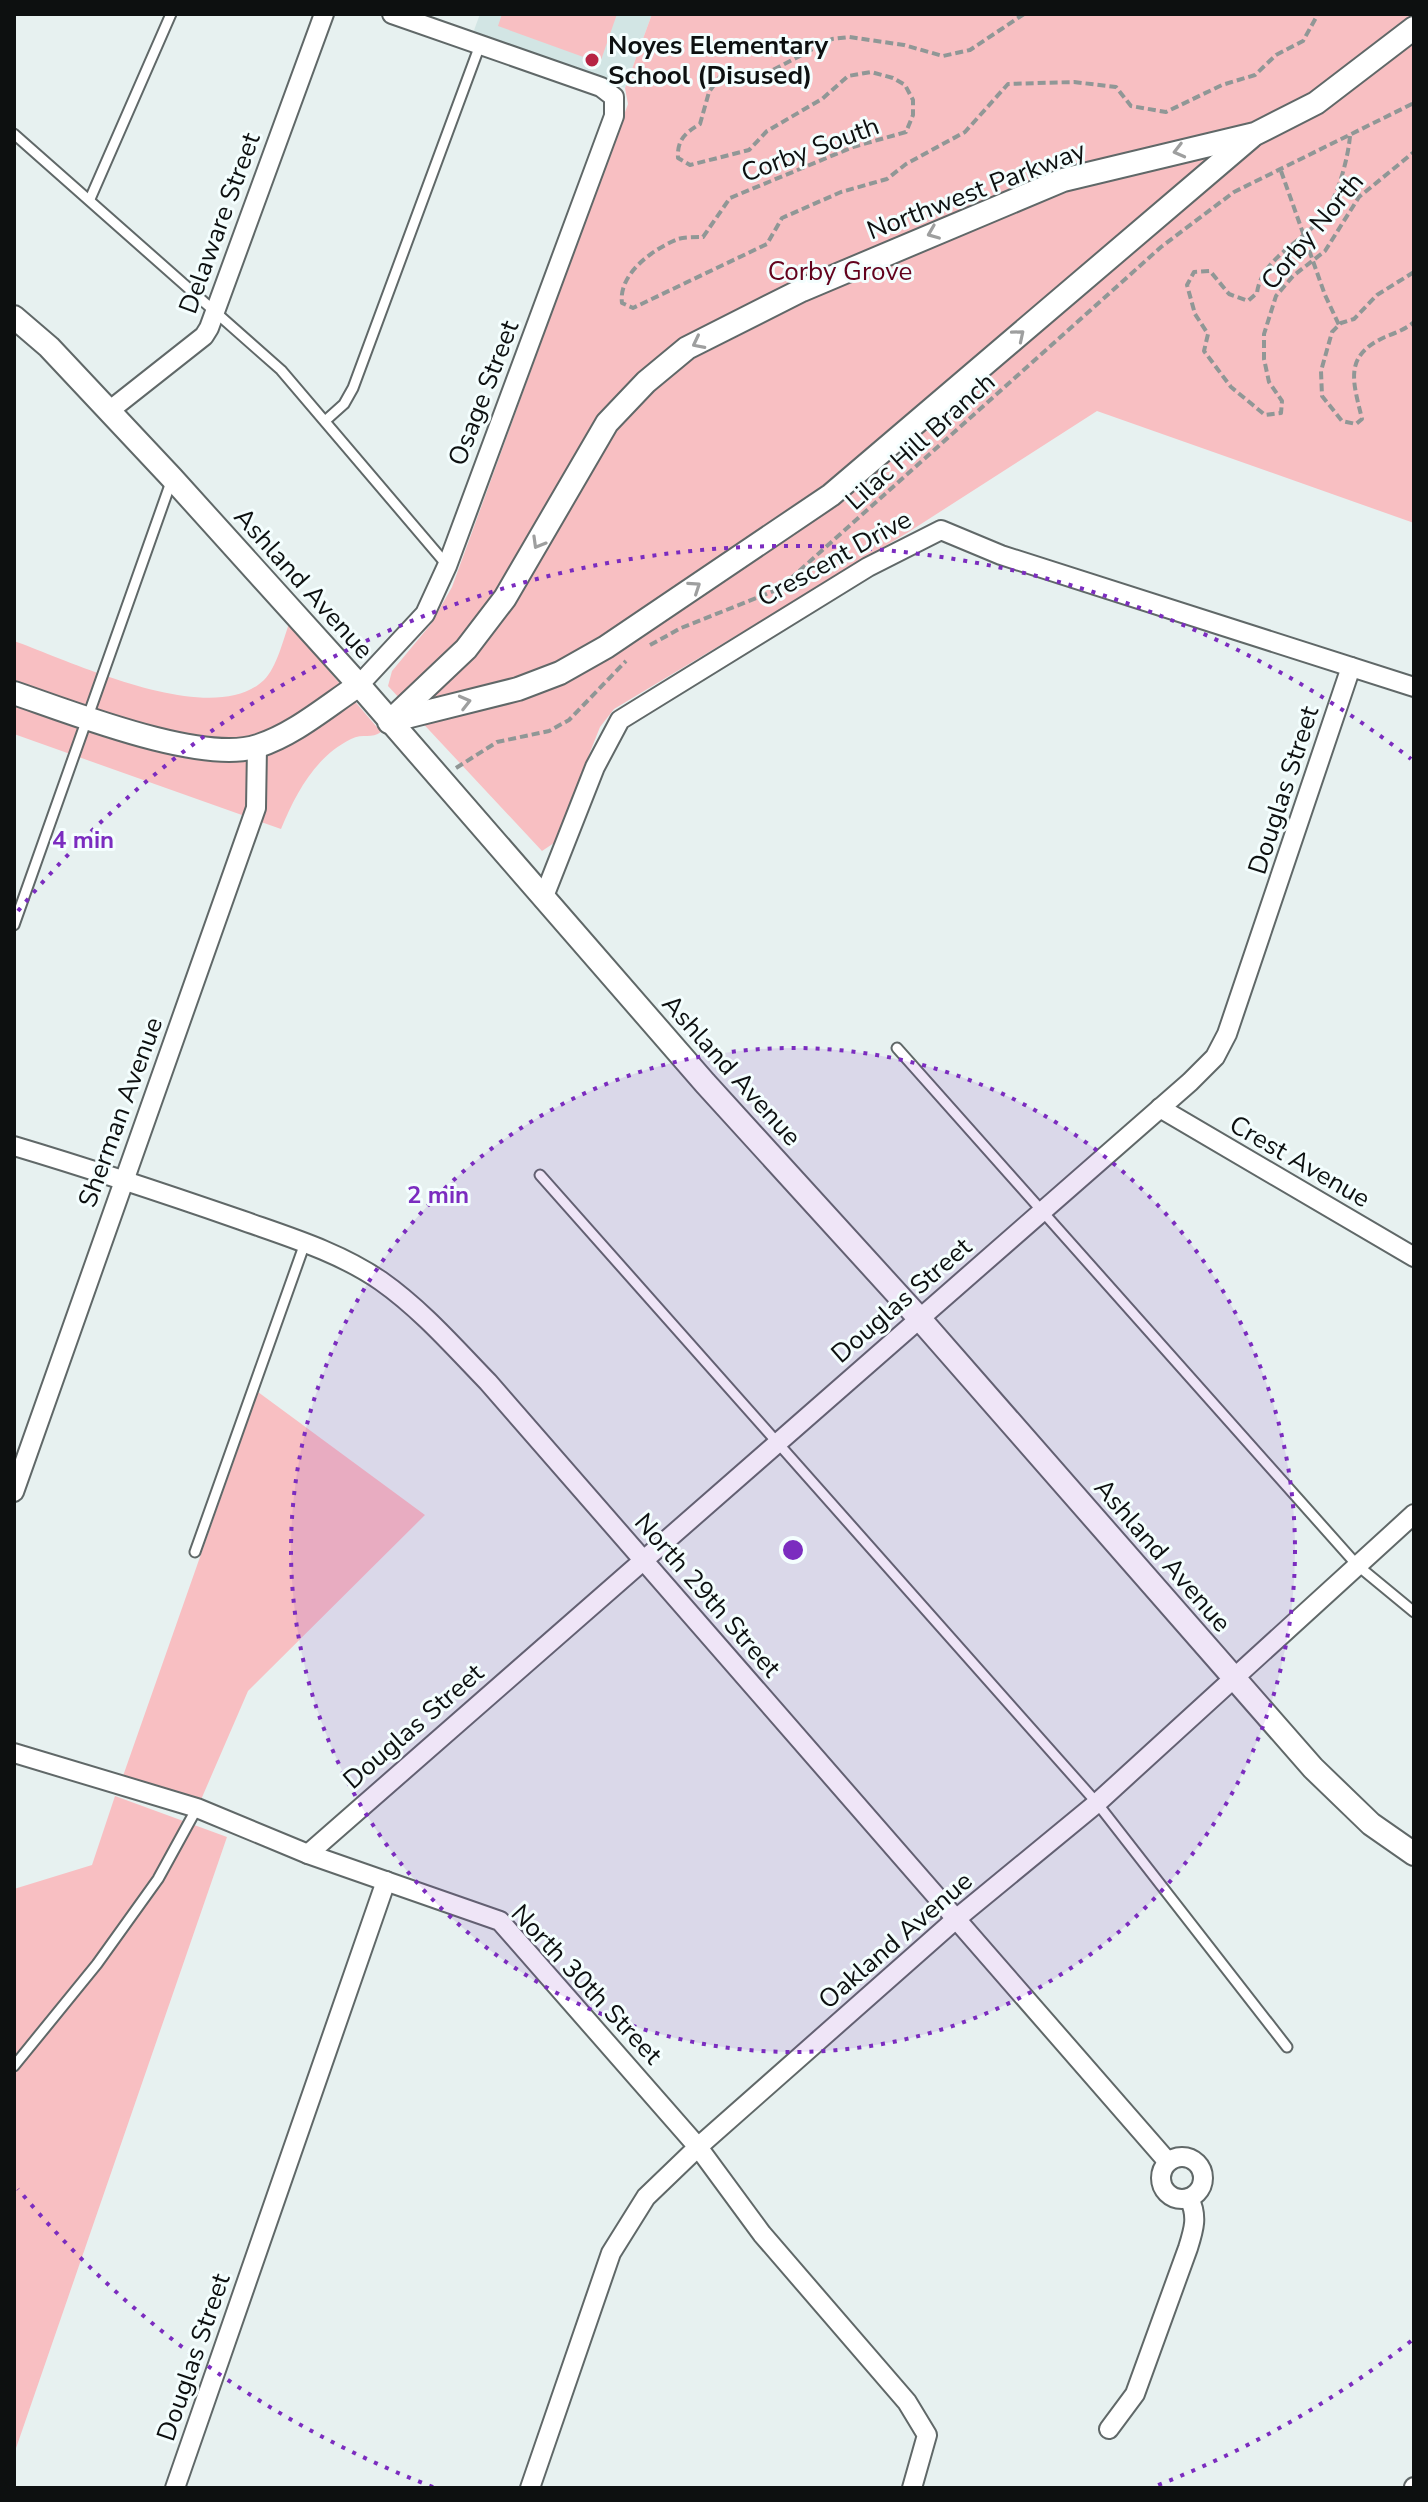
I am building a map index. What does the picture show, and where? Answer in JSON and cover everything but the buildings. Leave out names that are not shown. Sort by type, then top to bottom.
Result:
[{"type":"street","name":"Delaware Street","points":[[109,411],[204,336],[217,310],[324,14]]},
{"type":"street","points":[[392,14],[480,45]]},
{"type":"street","name":"Northwest Parkway","points":[[389,722],[466,649],[505,598],[607,423],[646,382],[687,348],[802,290],[1063,180],[1255,134],[1316,103],[1414,28]]},
{"type":"street","name":"Osage Street","points":[[359,685],[425,614],[447,566],[614,116],[614,97],[601,87],[480,45]]},
{"type":"street","name":"Crescent Drive","points":[[389,722],[518,689],[560,673],[606,647],[769,538],[831,495],[1255,134]]},
{"type":"street","name":"Ashland Avenue","points":[[14,317],[49,347],[172,478],[359,685],[543,899],[919,1318],[1313,1768],[1371,1824],[1414,1854]]},
{"type":"street","name":"Crescent Drive","points":[[543,899],[595,767],[620,720],[868,567],[941,530],[1001,555],[1414,687]]},
{"type":"street","name":"Douglas Street","points":[[308,1854],[1215,1057],[1227,1034],[1351,667]]},
{"type":"street","points":[[14,693],[87,718],[194,747],[222,751],[257,747],[299,725],[359,685]]},
{"type":"street","name":"Sherman Avenue","points":[[14,1492],[256,808],[257,747]]},
{"type":"street","name":"Crest Avenue","points":[[1160,1108],[1414,1257]]},
{"type":"street","name":"North 29th Street","points":[[14,1146],[124,1179],[305,1243],[339,1257],[380,1280],[419,1310],[488,1382],[1168,2162]]},
{"type":"street","name":"Oakland Avenue","points":[[530,2488],[611,2253],[646,2197],[698,2147],[956,1919],[1097,1803],[1414,1514]]},
{"type":"street","name":"North 30th Street","points":[[14,1753],[197,1808],[308,1854],[500,1921],[698,2147],[762,2234],[907,2402],[927,2435],[912,2488]]},
{"type":"street","name":"Douglas Street","points":[[175,2488],[386,1881]]},
{"type":"street","points":[[1183,2157],[1198,2164],[1203,2179],[1201,2187],[1189,2198],[1181,2199],[1166,2192],[1161,2177],[1168,2162],[1183,2157]]},
{"type":"street","points":[[1109,2429],[1135,2394],[1188,2248],[1195,2226],[1194,2209],[1189,2198]]},
{"type":"lane","points":[[90,199],[171,14]]},
{"type":"lane","points":[[325,421],[344,404],[353,388],[480,45]]},
{"type":"lane","points":[[14,134],[217,310],[281,370],[447,566]]},
{"type":"lane","points":[[14,925],[172,478]]},
{"type":"lane","points":[[897,1048],[1357,1565],[1414,1612]]},
{"type":"lane","points":[[540,1175],[1097,1803],[1287,2047]]},
{"type":"lane","points":[[195,1552],[305,1243]]},
{"type":"lane","points":[[14,2066],[97,1964],[158,1879],[197,1808]]},
{"type":"path","name":"Corby South","points":[[1024,14],[970,50],[943,56],[904,45],[849,37],[832,39],[771,71],[722,74],[709,92],[700,124],[685,133],[677,146],[678,158],[690,165],[749,150],[767,131],[822,99],[848,76],[871,72],[905,85],[913,100],[913,115],[906,132],[899,137],[853,147],[730,198],[703,237],[678,239],[629,273],[620,291],[622,303],[633,308],[767,244],[782,218],[841,192],[887,179],[906,164],[965,132],[1008,84],[1074,82],[1116,87],[1131,106],[1166,112],[1222,85],[1255,75],[1276,55],[1303,41],[1318,14]]},
{"type":"path","name":"Lilac Hill Branch","points":[[645,647],[681,628],[779,589],[1161,247],[1234,192],[1414,103]]},
{"type":"path","name":"Corby North","points":[[1350,136],[1326,212],[1259,280],[1257,293],[1248,301],[1229,294],[1210,271],[1194,272],[1187,285],[1195,314],[1208,334],[1204,351],[1231,387],[1265,415],[1281,413],[1282,401],[1269,382],[1264,334],[1276,296],[1325,251],[1359,197],[1414,152]]},
{"type":"path","points":[[1281,171],[1339,325]]},
{"type":"path","points":[[1414,272],[1377,295],[1354,319],[1339,325],[1332,332],[1321,371],[1322,396],[1342,421],[1356,424],[1362,419],[1352,377],[1358,356],[1369,345],[1414,322]]},
{"type":"path","points":[[440,780],[497,742],[549,731],[569,720],[634,654]]},
{"type":"shaded area","name":"Noyes Elementary School (Disused)","points":[[480,14],[652,14],[625,88],[473,33]]},
{"type":"green space","points":[[502,14],[617,14],[600,63],[498,26]]},
{"type":"green space","name":"Corby Grove","points":[[652,14],[1414,14],[1414,523],[1097,411],[907,533],[614,709],[600,727],[554,843],[542,851],[388,686],[392,671],[431,624],[452,587],[628,104],[625,88]]},
{"type":"green space","points":[[289,624],[381,732],[351,739],[327,756],[300,789],[281,829],[14,734],[14,641],[141,687],[211,698],[241,694],[264,680],[276,661]]},
{"type":"green space","points":[[258,1392],[425,1515],[248,1691],[200,1802],[123,1776]]},
{"type":"green space","points":[[115,1796],[227,1837],[14,2454],[14,1889],[92,1865]]},
{"type":"place","name":"Noyes Elementary School (Disused)","points":[[592,60]]}]
